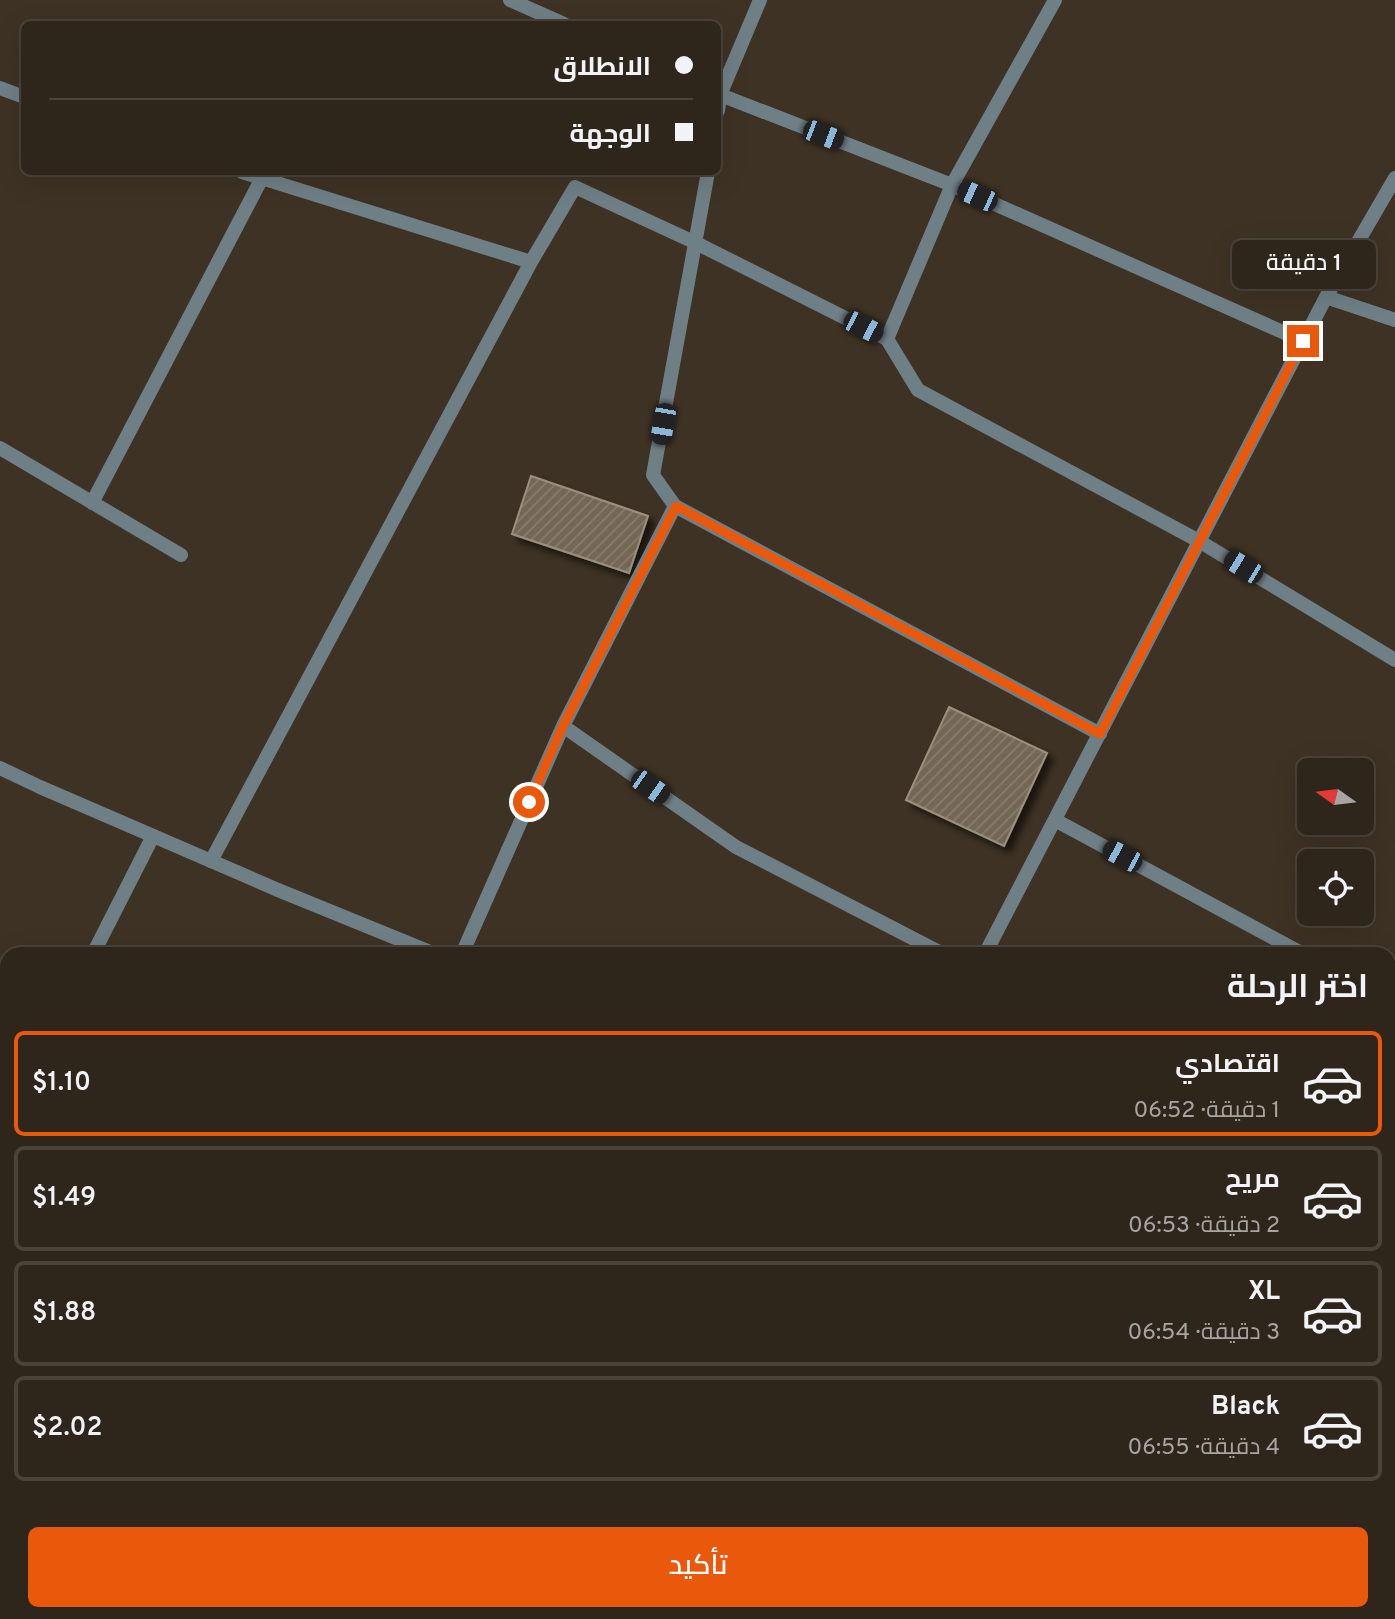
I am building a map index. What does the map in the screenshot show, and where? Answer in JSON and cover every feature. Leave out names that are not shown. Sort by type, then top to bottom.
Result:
[{"type":"street","points":[[510,0],[557,21]]},
{"type":"street","points":[[721,89],[760,0]]},
{"type":"street","points":[[887,339],[952,185],[1055,0]]},
{"type":"street","points":[[0,89],[21,96]]},
{"type":"street","points":[[721,95],[952,185],[1303,341]]},
{"type":"street","points":[[252,175],[531,262]]},
{"type":"street","points":[[707,175],[653,475],[676,506],[1100,734]]},
{"type":"street","points":[[92,503],[262,178]]},
{"type":"street","points":[[989,947],[1326,297],[1395,178]]},
{"type":"street","points":[[211,861],[531,262],[575,187],[696,243],[887,339],[918,390],[1199,541],[1395,660]]},
{"type":"street","points":[[1326,297],[1395,320]]},
{"type":"street","points":[[0,448],[181,555]]},
{"type":"street","points":[[465,947],[563,726],[676,506]]},
{"type":"street","points":[[563,726],[736,847],[929,947]]},
{"type":"street","points":[[0,768],[40,788],[418,947]]},
{"type":"street","points":[[1055,820],[1290,947]]},
{"type":"street","points":[[97,947],[153,836]]},
{"type":"building","points":[[531,476],[648,516],[629,573],[512,534]]},
{"type":"building","points":[[949,707],[1047,753],[1004,846],[906,800]]},
{"type":"route","points":[[529,802],[563,726],[676,506],[1100,734],[1303,341]]}]
